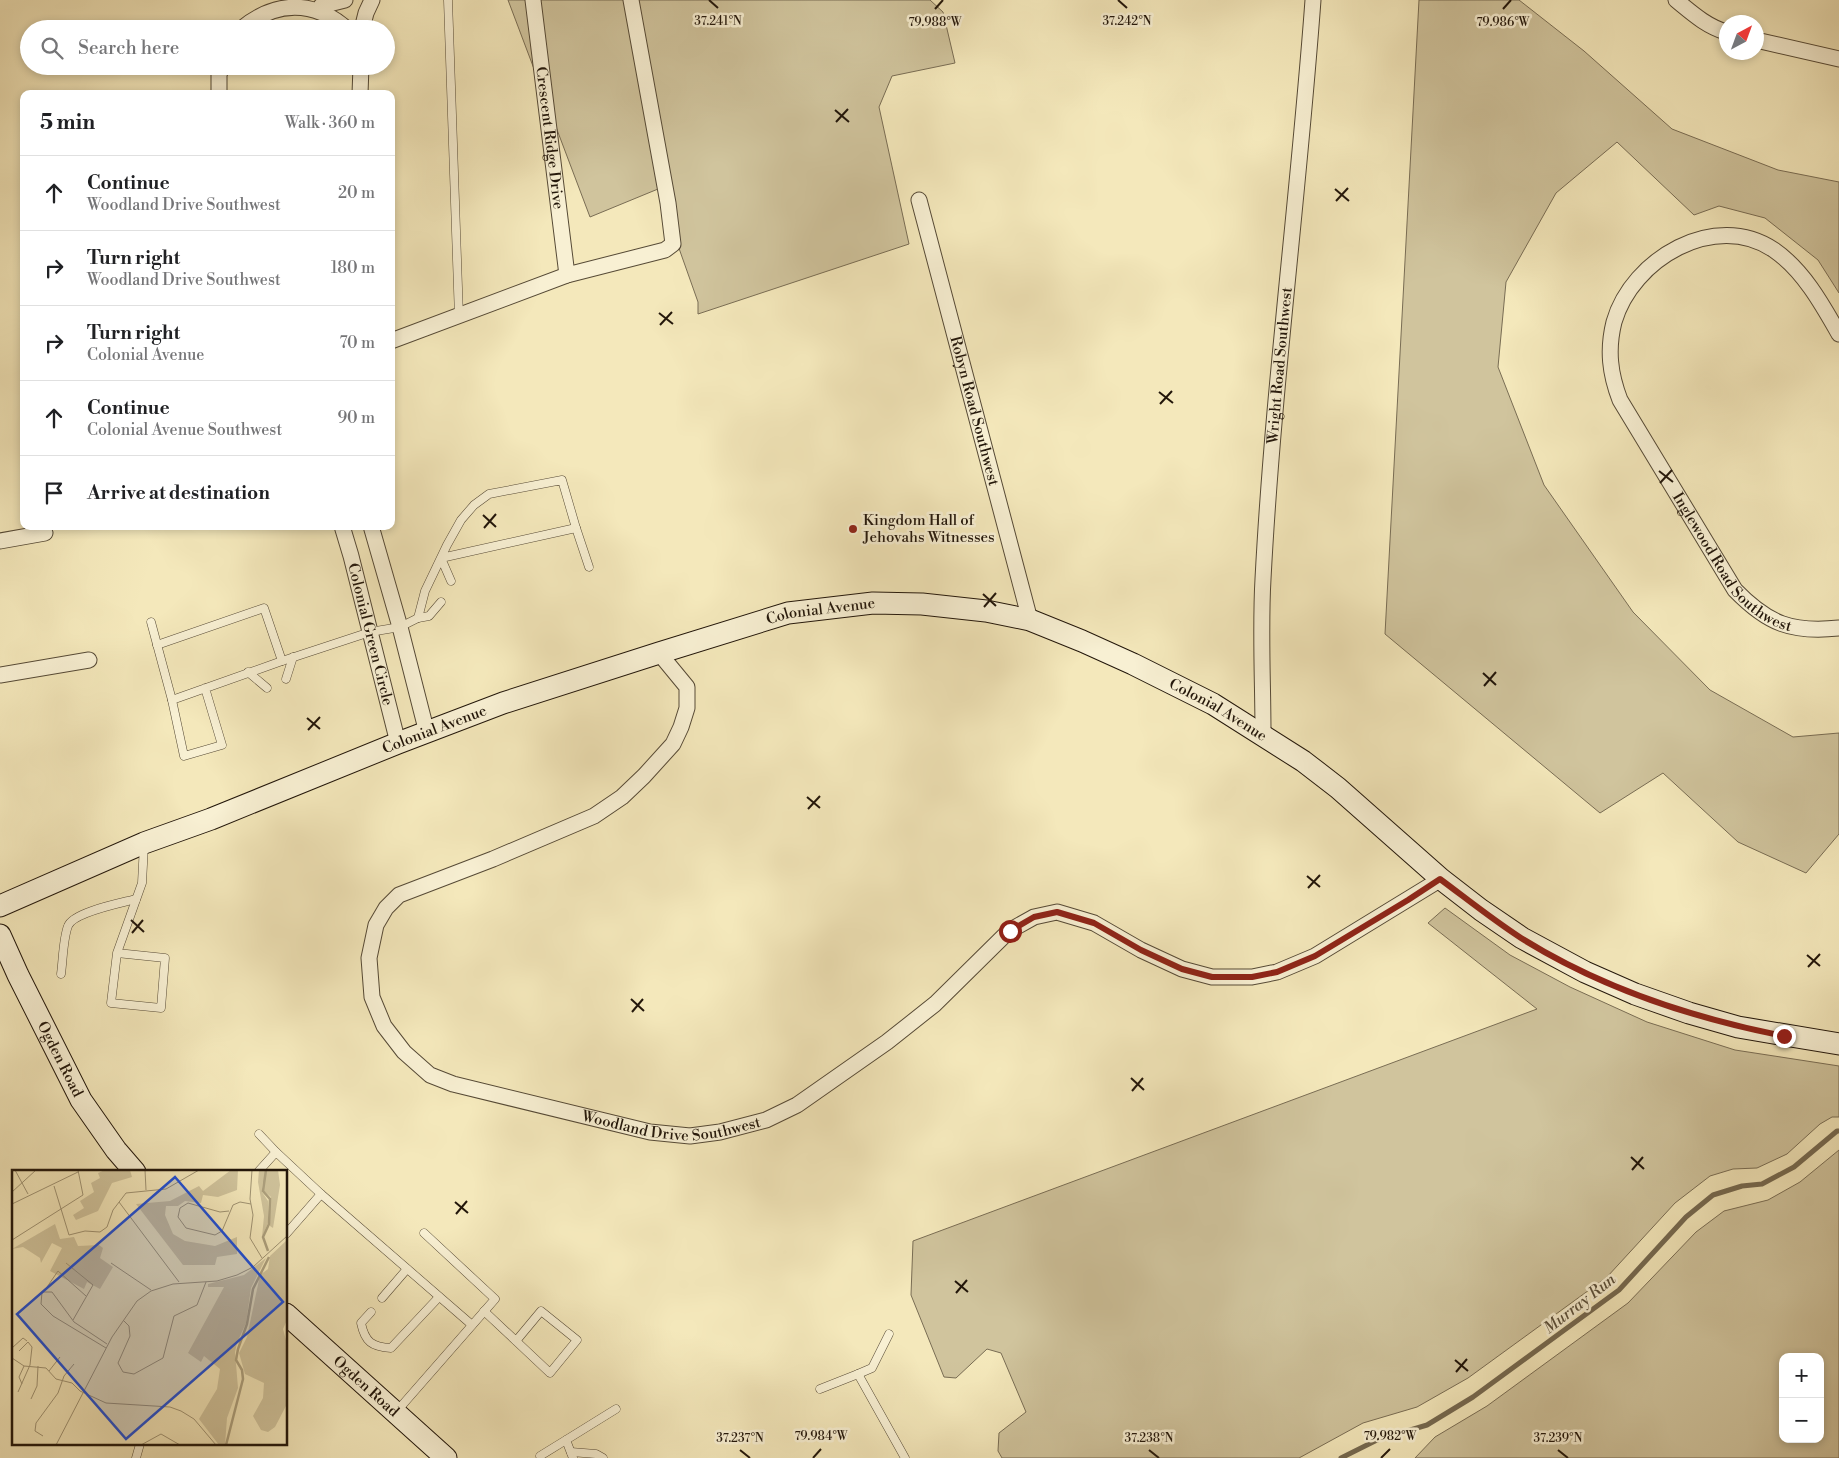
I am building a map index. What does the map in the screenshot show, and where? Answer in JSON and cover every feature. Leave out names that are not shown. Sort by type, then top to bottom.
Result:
[{"type":"main road","name":"Colonial Avenue","points":[[0,906],[144,843],[211,819],[398,743],[428,734],[503,703],[659,652],[788,614],[872,603],[922,604],[986,611],[1030,620],[1082,640],[1213,704],[1303,760],[1338,788],[1440,879],[1481,910],[1522,938],[1585,972],[1635,994],[1698,1016],[1748,1029],[1839,1044]]},
{"type":"main road","name":"Ogden Road","points":[[0,935],[81,1100],[116,1150],[133,1170]]},
{"type":"main road","name":"Ogden Road","points":[[288,1316],[446,1458]]},
{"type":"street","points":[[250,20],[272,6],[295,2],[321,6],[345,0]]},
{"type":"street","points":[[364,20],[372,0]]},
{"type":"street","name":"Crescent Ridge Drive","points":[[533,0],[567,275]]},
{"type":"street","points":[[395,340],[567,275],[665,250],[673,244],[668,203],[631,0]]},
{"type":"street","name":"Wright Road Southwest","points":[[1263,734],[1264,571],[1280,350],[1290,265],[1312,0]]},
{"type":"street","points":[[1676,0],[1698,19],[1719,30]]},
{"type":"street","points":[[321,6],[339,20]]},
{"type":"street","points":[[1764,42],[1839,59]]},
{"type":"street","points":[[219,75],[219,90]]},
{"type":"street","points":[[360,90],[361,75]]},
{"type":"street","name":"Robyn Road Southwest","points":[[920,200],[1030,620]]},
{"type":"street","name":"Inglewood Road Southwest","points":[[1839,334],[1796,269],[1774,250],[1739,237],[1720,236],[1696,240],[1680,246],[1661,257],[1644,271],[1622,303],[1614,322],[1610,345],[1610,365],[1613,381],[1620,400],[1735,590],[1750,606],[1779,624],[1820,630],[1839,628]]},
{"type":"street","name":"Colonial Green Circle","points":[[343,530],[398,743]]},
{"type":"street","name":"Colonial Green Circle","points":[[372,530],[428,734]]},
{"type":"street","points":[[0,541],[44,533]]},
{"type":"street","name":"Woodland Drive Southwest","points":[[659,652],[686,687],[686,708],[681,727],[673,744],[644,776],[622,797],[594,816],[493,859],[399,895],[386,908],[376,925],[369,958],[372,997],[384,1026],[404,1052],[430,1075],[453,1084],[650,1132],[690,1136],[720,1132],[766,1120],[797,1105],[887,1042],[935,1004],[1010,931],[1034,917],[1057,912],[1094,923],[1141,950],[1182,969],[1212,977],[1252,977],[1277,972],[1315,956],[1440,879]]},
{"type":"street","points":[[0,675],[89,660]]},
{"type":"lane","points":[[448,0],[459,317]]},
{"type":"lane","points":[[418,618],[426,590],[461,520],[474,505],[490,494],[562,480],[589,567]]},
{"type":"lane","points":[[441,558],[576,528]]},
{"type":"lane","points":[[441,558],[451,581]]},
{"type":"lane","points":[[172,700],[248,672],[370,632],[400,627],[418,618],[429,616],[441,602]]},
{"type":"lane","points":[[157,646],[264,608],[282,661]]},
{"type":"lane","points":[[151,622],[172,700],[184,756],[222,745],[205,688]]},
{"type":"lane","points":[[286,679],[293,657]]},
{"type":"lane","points":[[248,672],[267,688]]},
{"type":"lane","points":[[117,953],[165,958],[161,1008],[111,1003],[117,953],[142,883],[144,843]]},
{"type":"lane","points":[[61,974],[68,926],[72,919],[106,906],[136,899]]},
{"type":"lane","points":[[259,1134],[321,1194],[472,1325]]},
{"type":"lane","points":[[260,1170],[276,1152]]},
{"type":"lane","points":[[288,1232],[321,1194]]},
{"type":"lane","points":[[395,1412],[495,1300],[424,1233]]},
{"type":"lane","points":[[382,1298],[407,1269]]},
{"type":"lane","points":[[371,1312],[361,1323],[363,1334],[371,1343],[378,1347],[391,1348],[439,1296]]},
{"type":"lane","points":[[484,1311],[516,1341],[550,1372],[577,1340],[542,1310],[516,1341]]},
{"type":"lane","points":[[820,1390],[872,1368],[889,1334]]},
{"type":"lane","points":[[858,1374],[906,1458]]},
{"type":"lane","points":[[540,1456],[616,1409]]},
{"type":"lane","points":[[566,1440],[572,1455],[596,1454],[603,1458]]},
{"type":"shaded area","points":[[508,0],[930,0],[943,12],[955,63],[892,76],[879,107],[909,244],[698,314],[698,302],[658,189],[590,217]]},
{"type":"shaded area","points":[[1419,0],[1519,0],[1584,51],[1672,129],[1778,170],[1839,182],[1839,293],[1818,260],[1765,218],[1719,206],[1694,215],[1617,142],[1556,193],[1506,282],[1498,367],[1544,485],[1633,612],[1710,690],[1793,737],[1839,733],[1839,834],[1806,873],[1738,842],[1663,773],[1600,813],[1385,634]]},
{"type":"shaded area","points":[[1445,908],[1510,955],[1570,987],[1647,1022],[1735,1050],[1839,1066],[1839,1117],[1832,1117],[1820,1124],[1787,1154],[1757,1168],[1733,1169],[1710,1176],[1675,1203],[1607,1277],[1468,1378],[1417,1407],[1363,1423],[1299,1458],[1002,1458],[998,1451],[999,1433],[1026,1412],[1001,1353],[987,1349],[956,1378],[944,1377],[911,1295],[913,1241],[1537,1009],[1428,923]]},
{"type":"shaded area","points":[[1839,1150],[1839,1458],[1415,1458],[1435,1437],[1487,1406],[1628,1303],[1696,1232],[1724,1211],[1768,1200],[1800,1182]]},
{"type":"waterway","name":"Murray Run","points":[[1341,1458],[1377,1440],[1427,1425],[1473,1397],[1619,1290],[1686,1217],[1713,1195],[1742,1186],[1762,1184],[1794,1167],[1839,1131]]},
{"type":"place","name":"Kingdom Hall of Jehovahs Witnesses","points":[[853,529]]},
{"type":"route","points":[[1010,931],[1034,917],[1057,912],[1094,923],[1141,950],[1182,969],[1212,977],[1252,977],[1277,972],[1315,956],[1440,879],[1522,938],[1612,985],[1690,1013],[1738,1027],[1784,1036]]}]
